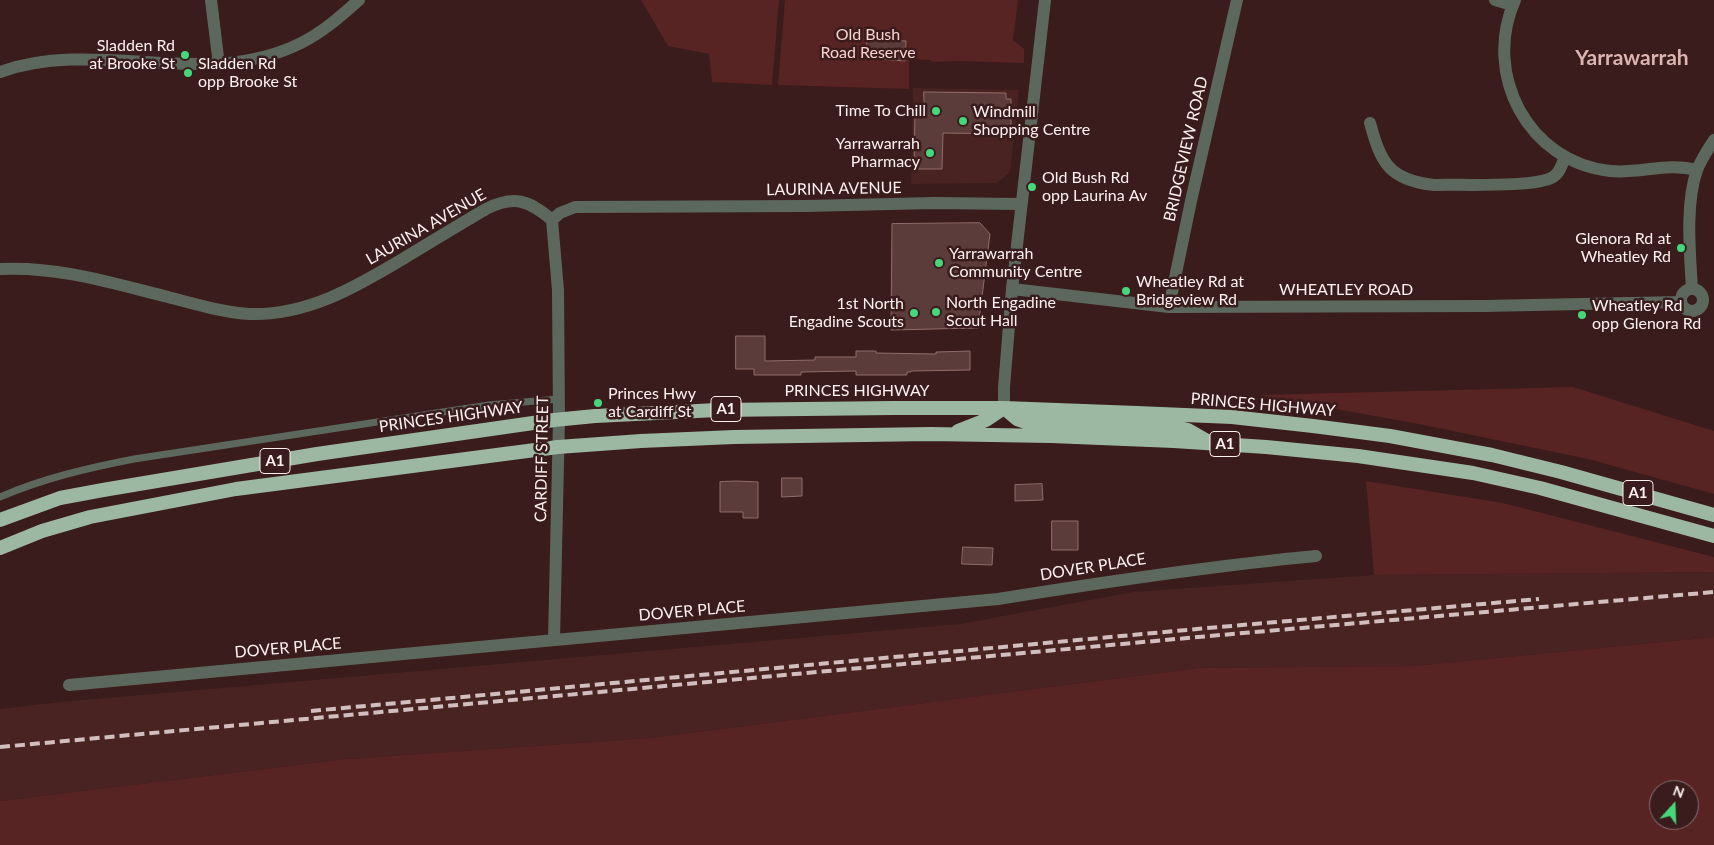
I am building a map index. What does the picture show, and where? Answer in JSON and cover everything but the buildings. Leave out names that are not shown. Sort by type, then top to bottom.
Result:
[{"type":"highway","name":"PRINCES HIGHWAY","points":[[0,520],[60,498],[103,490],[317,454],[559,419],[717,410],[1004,408],[1232,417],[1390,436],[1523,462],[1714,515]]},
{"type":"highway","points":[[949,434],[986,420],[1004,408],[1017,419],[1026,422],[1175,427],[1188,430],[1212,443]]},
{"type":"highway","name":"A1","points":[[0,548],[42,530],[90,517],[207,495],[246,488],[558,447],[640,440],[949,434],[1212,443],[1314,451],[1473,473],[1540,488],[1714,536]]},
{"type":"street","points":[[211,0],[218,65]]},
{"type":"street","points":[[0,72],[38,63],[85,58],[218,65],[248,61],[300,44],[327,28],[359,0]]},
{"type":"street","points":[[1004,408],[1004,387],[1020,204],[1045,0]]},
{"type":"street","name":"BRIDGEVIEW ROAD","points":[[1169,306],[1188,210],[1237,0]]},
{"type":"street","points":[[1495,0],[1513,3],[1503,46],[1504,62],[1514,100],[1525,121],[1542,140],[1565,157],[1589,167],[1610,171],[1634,171],[1673,166],[1697,170]]},
{"type":"street","points":[[1370,123],[1378,150],[1384,160],[1405,179],[1418,183],[1537,183],[1555,176],[1565,157]]},
{"type":"street","points":[[1692,289],[1690,215],[1697,170],[1714,140]]},
{"type":"street","name":"LAURINA AVENUE","points":[[0,269],[35,269],[67,272],[230,312],[250,314],[282,312],[300,309],[340,295],[486,209],[509,200],[525,202],[542,211],[552,220],[560,213],[575,207],[806,206],[933,203],[1020,204]]},
{"type":"street","name":"CARDIFF STREET","points":[[552,220],[558,290],[559,399],[554,640]]},
{"type":"street","name":"WHEATLEY ROAD","points":[[1012,289],[1169,306],[1484,306],[1681,302]]},
{"type":"street","points":[[1692,289],[1699,291],[1709,299],[1702,307],[1691,312],[1684,308],[1681,302],[1682,295],[1692,289]]},
{"type":"street","name":"DOVER PLACE","points":[[69,685],[998,599],[1238,563],[1316,556]]},
{"type":"lane","points":[[0,496],[30,484],[80,470],[134,459],[489,405],[559,399]]},
{"type":"shaded area","points":[[913,88],[1019,90],[1010,172],[997,183],[911,184]]},
{"type":"shaded area","points":[[1714,572],[1714,637],[1414,666],[1199,668],[651,738],[347,759],[0,801],[0,709],[60,702],[960,624],[1133,592],[1374,575]]},
{"type":"green space","points":[[641,0],[779,0],[772,85],[712,82],[709,54],[668,46]]},
{"type":"green space","name":"Old Bush Road Reserve","points":[[785,0],[1018,0],[1013,40],[1024,49],[1024,63],[933,62],[930,60],[909,59],[909,89],[778,85]]},
{"type":"green space","points":[[1573,387],[1714,431],[1714,494],[1588,459],[1419,424],[1258,395]]},
{"type":"green space","points":[[1366,481],[1503,503],[1714,557],[1714,572],[1374,575]]},
{"type":"green space","points":[[1714,637],[1714,845],[0,845],[0,801],[347,759],[651,738],[1199,668],[1414,666]]},
{"type":"railway","points":[[0,747],[1198,637],[1714,592]]},
{"type":"railway","points":[[311,711],[1539,599]]},
{"type":"place","name":"Sladden Rd at Brooke St","points":[[185,55]]},
{"type":"place","name":"Sladden Rd opp Brooke St","points":[[188,73]]},
{"type":"place","name":"Time To Chill","points":[[936,111]]},
{"type":"place","name":"Windmill Shopping Centre","points":[[963,121]]},
{"type":"place","name":"Yarrawarrah Pharmacy","points":[[930,153]]},
{"type":"place","name":"Old Bush Rd opp Laurina Av","points":[[1032,187]]},
{"type":"place","name":"Glenora Rd at Wheatley Rd","points":[[1681,248]]},
{"type":"place","name":"Yarrawarrah Community Centre","points":[[939,263]]},
{"type":"place","name":"Wheatley Rd at Bridgeview Rd","points":[[1126,291]]},
{"type":"place","name":"North Engadine Scout Hall","points":[[936,312]]},
{"type":"place","name":"1st North Engadine Scouts","points":[[914,313]]},
{"type":"place","name":"Wheatley Rd opp Glenora Rd","points":[[1582,315]]},
{"type":"place","name":"Princes Hwy at Cardiff St","points":[[598,403]]},
{"type":"district","name":"Yarrawarrah","points":[[1632,58]]}]
